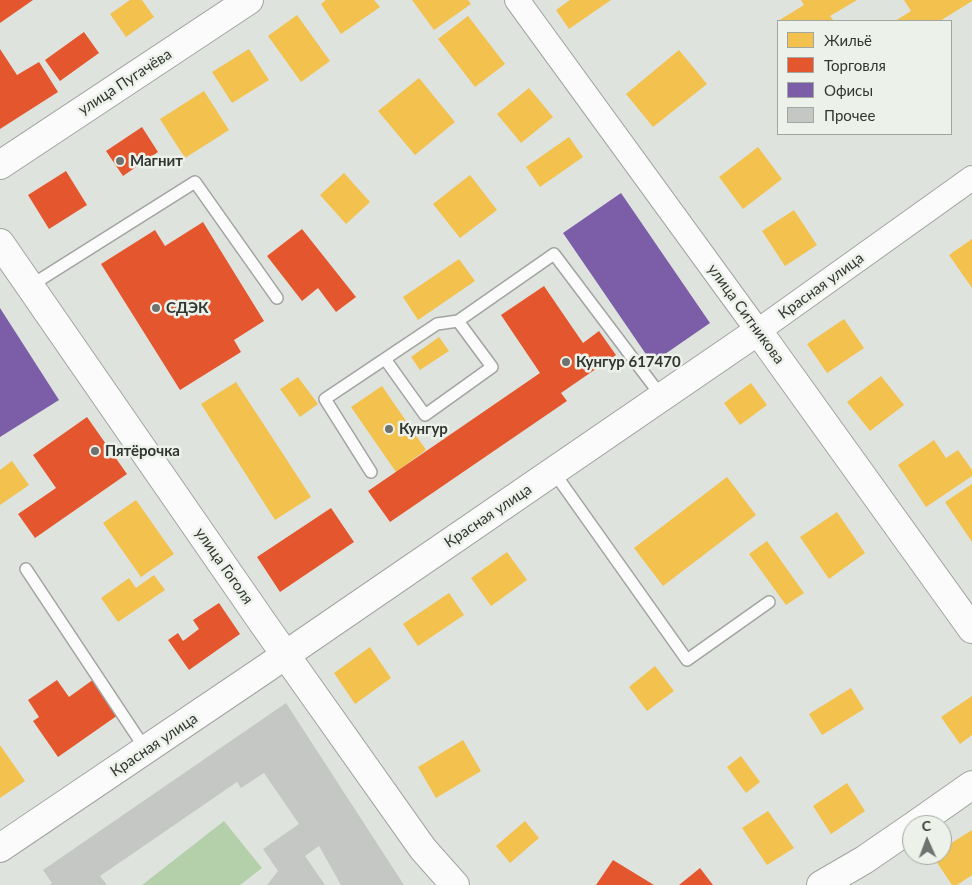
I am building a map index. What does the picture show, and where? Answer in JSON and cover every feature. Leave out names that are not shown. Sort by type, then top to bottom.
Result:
[{"type":"main road","name":"улица Пугачёва","points":[[0,165],[249,0]]},
{"type":"main road","name":"улица Гоголя","points":[[0,242],[423,849],[455,885]]},
{"type":"main road","name":"Красная улица","points":[[0,848],[286,655],[758,331]]},
{"type":"main road","name":"улица Ситникова","points":[[758,331],[972,629]]},
{"type":"main road","points":[[930,815],[972,785]]},
{"type":"main road","points":[[821,885],[864,860],[902,834]]},
{"type":"street","name":"улица Ситникова","points":[[517,0],[758,331]]},
{"type":"street","name":"Красная улица","points":[[758,331],[972,178]]},
{"type":"lane","points":[[30,286],[195,182],[277,298]]},
{"type":"lane","points":[[371,472],[325,399],[437,324],[458,321],[554,254],[662,397]]},
{"type":"lane","points":[[385,359],[425,415],[492,367],[458,321]]},
{"type":"lane","points":[[553,471],[687,660],[769,602]]},
{"type":"lane","points":[[26,569],[146,750]]},
{"type":"green space","points":[[224,821],[262,868],[240,885],[142,885]]},
{"type":"building: Жильё","points":[[130,0],[142,0],[154,17],[126,37],[110,14]]},
{"type":"building: Жильё","points":[[326,0],[374,0],[380,7],[341,34],[321,4]]},
{"type":"building: Жильё","points":[[412,0],[468,0],[471,4],[434,30]]},
{"type":"building: Жильё","points":[[570,0],[611,0],[569,29],[556,10]]},
{"type":"building: Жильё","points":[[801,0],[857,0],[830,16],[833,20],[780,20],[804,5]]},
{"type":"building: Жильё","points":[[904,0],[972,0],[942,20],[897,20],[911,11]]},
{"type":"building: Жильё","points":[[297,15],[330,61],[301,82],[268,36]]},
{"type":"building: Жильё","points":[[468,16],[505,64],[475,87],[438,39]]},
{"type":"building: Жильё","points":[[249,49],[269,80],[232,103],[212,72]]},
{"type":"building: Жильё","points":[[679,50],[707,84],[653,127],[626,94]]},
{"type":"building: Жильё","points":[[419,78],[455,122],[415,155],[378,111]]},
{"type":"building: Жильё","points":[[529,88],[553,117],[521,143],[497,114]]},
{"type":"building: Жильё","points":[[204,91],[229,130],[185,158],[160,119]]},
{"type":"building: Жильё","points":[[569,137],[583,157],[540,187],[526,167]]},
{"type":"building: Жильё","points":[[758,147],[782,179],[743,209],[719,177]]},
{"type":"building: Жильё","points":[[344,173],[370,202],[346,224],[320,195]]},
{"type":"building: Жильё","points":[[470,175],[497,210],[460,238],[433,204]]},
{"type":"building: Жильё","points":[[794,210],[817,245],[785,266],[762,231]]},
{"type":"building: Жильё","points":[[972,239],[972,288],[949,255]]},
{"type":"building: Жильё","points":[[459,259],[475,281],[418,320],[403,297]]},
{"type":"building: Жильё","points":[[844,319],[864,348],[827,373],[807,344]]},
{"type":"building: Жильё","points":[[439,337],[449,351],[420,370],[411,357]]},
{"type":"building: Жильё","points":[[881,376],[904,405],[870,431],[847,402]]},
{"type":"building: Жильё","points":[[298,377],[318,404],[300,417],[280,389]]},
{"type":"building: Жильё","points":[[236,382],[311,497],[275,520],[201,404]]},
{"type":"building: Жильё","points":[[751,383],[767,405],[740,425],[724,403]]},
{"type":"building: Жильё","name":"Кунгур","points":[[382,386],[426,450],[396,472],[351,407]]},
{"type":"building: Жильё","points":[[934,440],[946,458],[958,450],[972,470],[972,476],[926,507],[898,465]]},
{"type":"building: Жильё","points":[[12,461],[29,485],[0,505],[0,470]]},
{"type":"building: Жильё","points":[[727,477],[756,515],[663,586],[634,548]]},
{"type":"building: Жильё","points":[[972,484],[972,542],[945,502]]},
{"type":"building: Жильё","points":[[136,500],[174,554],[141,577],[103,523]]},
{"type":"building: Жильё","points":[[837,512],[865,553],[829,579],[800,537]]},
{"type":"building: Жильё","points":[[767,541],[804,593],[786,605],[749,554]]},
{"type":"building: Жильё","points":[[507,552],[527,580],[491,606],[471,578]]},
{"type":"building: Жильё","points":[[154,575],[165,590],[118,622],[101,598],[129,578],[136,588]]},
{"type":"building: Жильё","points":[[449,593],[464,615],[418,646],[403,624]]},
{"type":"building: Жильё","points":[[370,647],[391,678],[355,704],[334,673]]},
{"type":"building: Жильё","points":[[655,666],[674,691],[647,711],[629,687]]},
{"type":"building: Жильё","points":[[851,688],[864,709],[822,735],[809,714]]},
{"type":"building: Жильё","points":[[972,696],[972,735],[960,744],[941,717]]},
{"type":"building: Жильё","points":[[463,740],[481,771],[436,798],[418,767]]},
{"type":"building: Жильё","points":[[0,745],[25,781],[0,798]]},
{"type":"building: Жильё","points":[[741,756],[760,782],[746,793],[727,767]]},
{"type":"building: Жильё","points":[[847,783],[865,811],[831,834],[813,806]]},
{"type":"building: Жильё","points":[[768,811],[794,848],[767,865],[742,828]]},
{"type":"building: Жильё","points":[[525,821],[539,838],[510,863],[496,846]]},
{"type":"building: Жильё","points":[[972,830],[972,875],[957,885],[952,885],[939,865],[952,865],[952,843]]},
{"type":"building: Торговля","points":[[0,0],[33,0],[0,23]]},
{"type":"building: Торговля","points":[[84,32],[99,53],[60,81],[45,60]]},
{"type":"building: Торговля","points":[[0,49],[17,75],[39,62],[58,92],[0,129]]},
{"type":"building: Торговля","points":[[142,127],[158,152],[123,176],[106,151]]},
{"type":"building: Торговля","points":[[66,171],[87,205],[49,229],[28,195]]},
{"type":"building: Торговля","points":[[203,222],[264,321],[234,340],[241,352],[180,390],[101,264],[155,230],[165,246]]},
{"type":"building: Торговля","points":[[302,229],[356,297],[336,312],[318,288],[302,301],[267,256]]},
{"type":"building: Торговля","points":[[544,286],[583,343],[599,331],[616,355],[561,393],[567,401],[390,522],[368,491],[540,373],[501,315]]},
{"type":"building: Торговля","points":[[87,417],[127,474],[35,538],[18,514],[56,488],[33,455]]},
{"type":"building: Торговля","points":[[331,508],[354,542],[280,592],[257,557]]},
{"type":"building: Торговля","points":[[219,603],[240,634],[189,670],[168,640],[178,633],[183,641],[199,629],[193,620]]},
{"type":"building: Торговля","points":[[94,679],[118,715],[58,757],[33,721],[39,717],[28,700],[57,680],[69,697]]},
{"type":"building: Торговля","points":[[613,860],[654,885],[596,885]]},
{"type":"building: Торговля","points":[[700,868],[713,885],[679,885]]},
{"type":"building: Офисы","points":[[621,193],[710,323],[652,363],[563,233]]},
{"type":"building: Офисы","points":[[0,308],[59,400],[0,437]]},
{"type":"building: Прочее","points":[[286,703],[404,885],[341,885],[319,846],[305,856],[325,885],[267,885],[278,871],[263,849],[299,824],[264,773],[241,788],[237,782],[100,876],[107,885],[49,885],[52,883],[43,870]]},
{"type":"place","name":"Магнит","points":[[120,161]]},
{"type":"place","name":"СДЭК","points":[[156,308]]},
{"type":"place","name":"Кунгур 617470","points":[[566,362]]},
{"type":"place","name":"Кунгур","points":[[389,429]]},
{"type":"place","name":"Пятёрочка","points":[[95,451]]}]
